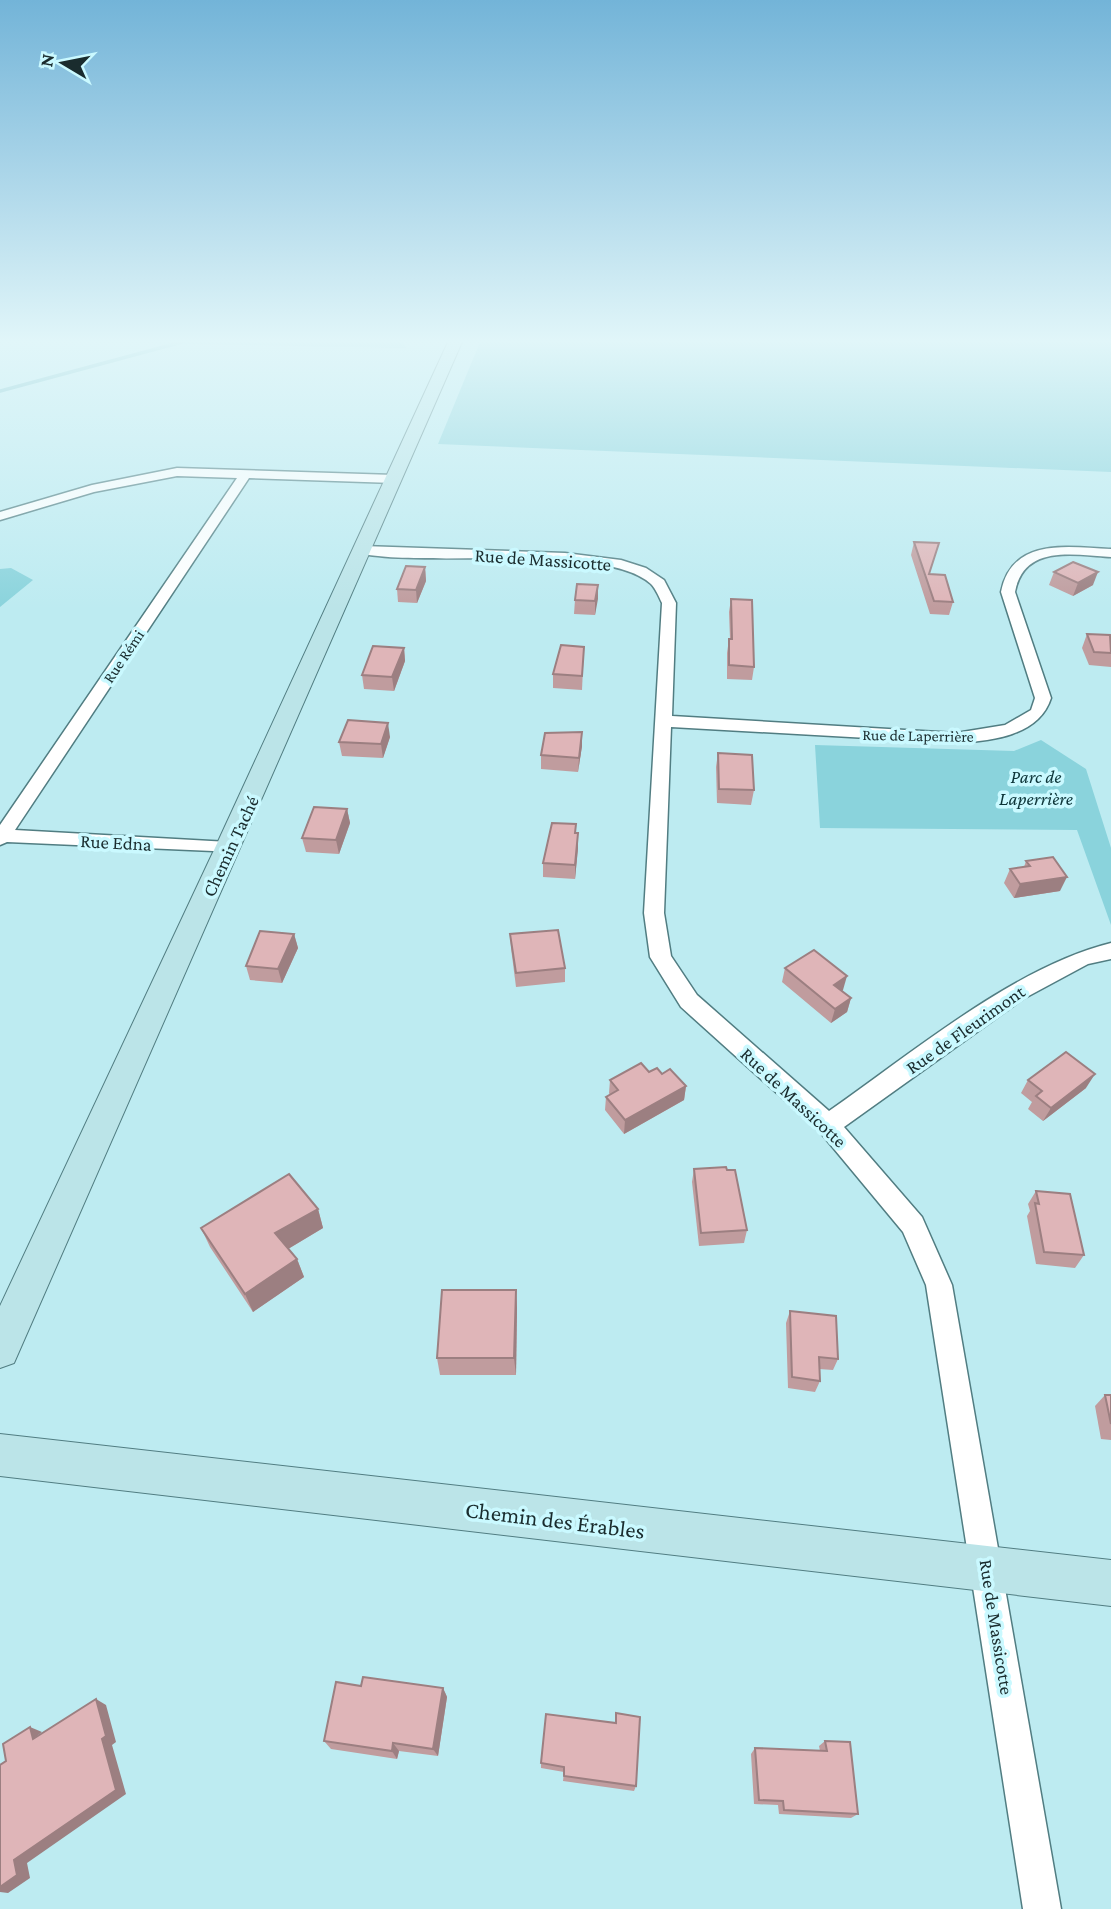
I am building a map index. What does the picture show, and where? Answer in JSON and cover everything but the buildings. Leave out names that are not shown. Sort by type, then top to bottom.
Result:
[{"type":"street","name":"Chemin Taché","points":[[0,1349],[229,848],[415,431]]},
{"type":"street","points":[[0,516],[92,489],[159,474],[246,473],[394,479]]},
{"type":"street","name":"Rue Rémi","points":[[1,838],[246,473]]},
{"type":"street","name":"Rue de Massicotte","points":[[363,550],[565,557],[621,564],[641,571],[659,583],[669,603],[653,913],[661,957],[689,1000],[828,1125],[913,1225],[939,1285],[1042,1909]]},
{"type":"street","name":"Rue de Laperrière","points":[[663,721],[911,738],[984,736],[1011,729],[1038,713],[1043,698],[1007,592],[1008,580],[1015,566],[1031,555],[1062,551],[1111,553]]},
{"type":"street","name":"Rue Edna","points":[[1,838],[229,848]]},
{"type":"street","name":"Rue de Fleurimont","points":[[828,1125],[1015,993],[1082,958],[1111,951]]},
{"type":"street","name":"Chemin des Érables","points":[[0,1455],[1111,1583]]},
{"type":"green space","points":[[443,431],[1111,431],[1111,472],[438,444]]},
{"type":"green space","points":[[11,568],[33,580],[0,607],[0,569]]},
{"type":"green space","name":"Parc de Laperrière","points":[[1041,740],[1086,769],[1111,848],[1111,925],[1077,830],[820,828],[815,745],[1014,751]]}]
